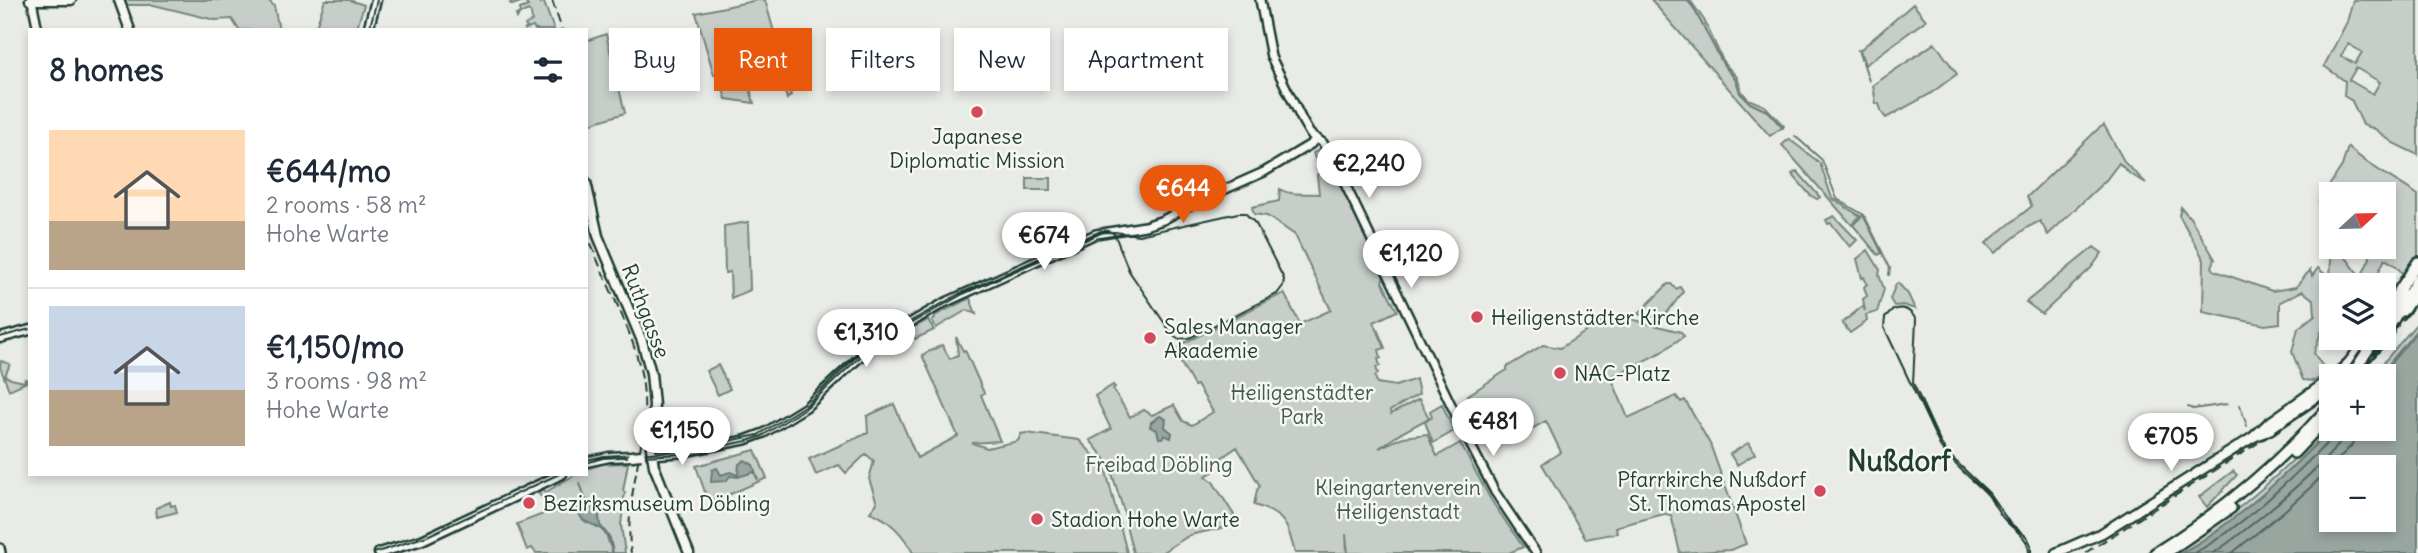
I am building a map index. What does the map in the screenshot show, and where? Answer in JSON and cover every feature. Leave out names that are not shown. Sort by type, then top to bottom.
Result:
[{"type":"main road","points":[[31,1],[71,0]]},
{"type":"main road","points":[[119,0],[129,28]]},
{"type":"main road","points":[[369,28],[376,0]]},
{"type":"main road","name":"Ruthgasse","points":[[588,191],[597,232],[642,341],[651,373],[654,405],[651,455]]},
{"type":"main road","points":[[2396,295],[2418,262]]},
{"type":"main road","points":[[2396,308],[2418,276]]},
{"type":"main road","points":[[2396,314],[2418,276]]},
{"type":"main road","points":[[2356,364],[2381,342],[2418,289]]},
{"type":"main road","points":[[0,338],[28,331]]},
{"type":"main road","points":[[2348,364],[2359,350]]},
{"type":"main road","points":[[2255,436],[2267,424],[2319,388]]},
{"type":"main road","points":[[2056,553],[2092,539],[2280,423],[2319,395]]},
{"type":"main road","points":[[2155,553],[2207,519],[2255,481],[2319,417]]},
{"type":"main road","points":[[2166,553],[2210,524],[2249,493],[2293,454],[2319,426]]},
{"type":"main road","points":[[588,461],[597,458],[651,455],[690,553]]},
{"type":"main road","points":[[379,553],[422,540],[558,476]]},
{"type":"street","points":[[1260,0],[1271,57],[1303,122],[1309,133],[1323,143],[1345,182],[1467,438],[1495,492],[1536,553]]},
{"type":"street","points":[[31,1],[38,28]]},
{"type":"street","points":[[651,455],[679,453],[746,440],[764,433],[806,407],[874,344],[944,303],[1096,234],[1145,226],[1163,220],[1264,172],[1311,144],[1316,138]]},
{"type":"green space","points":[[125,0],[268,0],[274,6],[279,28],[238,28],[232,19],[215,20],[154,5],[127,5]]},
{"type":"green space","points":[[325,0],[349,0],[364,5],[357,28],[316,28]]},
{"type":"green space","points":[[517,0],[540,0],[541,3],[543,0],[553,28],[527,28],[525,25],[532,21],[531,13],[528,10],[517,18],[516,15],[520,13],[520,9],[528,6],[524,1],[512,5],[510,3]]},
{"type":"green space","points":[[765,0],[773,28],[714,28],[714,75],[696,13]]},
{"type":"green space","points":[[1651,0],[1690,0],[1704,20],[1724,63],[1737,77],[1742,92],[1748,99],[1765,106],[1784,126],[1770,136]]},
{"type":"green space","points":[[2353,0],[2418,0],[2418,155],[2393,143],[2375,129],[2363,125],[2352,101],[2344,96],[2345,81],[2324,66],[2347,22]],"holes":[[[2348,44],[2362,52],[2355,64],[2341,56]],[[2356,68],[2380,82],[2373,94],[2349,80]]]},
{"type":"green space","points":[[1913,4],[1926,20],[1865,65],[1860,50]]},
{"type":"green space","points":[[606,34],[609,46],[609,91],[620,91],[625,113],[588,124],[588,40]]},
{"type":"green space","points":[[1935,43],[1957,74],[1930,94],[1886,118],[1879,104],[1876,104],[1873,85]]},
{"type":"green space","points":[[723,91],[751,91],[754,103],[726,99]]},
{"type":"green space","points":[[2104,125],[2125,163],[2146,183],[2130,174],[2119,163],[2106,180],[2048,235],[2040,221],[2026,228],[1995,253],[1986,243],[2032,206],[2027,197]]},
{"type":"green space","points":[[1789,139],[1820,163],[1832,198],[1860,216],[1852,225],[1782,145]]},
{"type":"green space","points":[[2348,147],[2373,167],[2418,195],[2418,257],[2403,274],[2385,259],[2396,259],[2396,182],[2331,182],[2342,166]]},
{"type":"green space","points":[[1321,149],[1384,277],[1382,281],[1397,311],[1374,322],[1385,348],[1379,350],[1381,358],[1378,359],[1380,366],[1376,367],[1377,383],[1396,386],[1416,379],[1419,394],[1390,411],[1391,414],[1419,399],[1429,418],[1379,448],[1403,437],[1427,434],[1437,456],[1460,443],[1491,500],[1523,547],[1509,553],[1348,553],[1346,534],[1347,553],[1295,553],[1284,522],[1273,513],[1254,505],[1260,486],[1237,447],[1217,461],[1214,471],[1206,476],[1213,482],[1234,515],[1226,527],[1190,535],[1161,553],[1133,553],[1126,518],[1109,464],[1090,440],[1111,429],[1095,396],[1113,385],[1130,417],[1144,410],[1152,415],[1174,405],[1183,421],[1192,425],[1213,412],[1172,352],[1184,343],[1284,293],[1300,324],[1331,310],[1295,235],[1267,216],[1254,214],[1252,207],[1279,201],[1280,189],[1294,193],[1319,194],[1317,175],[1320,172],[1313,153]]},
{"type":"green space","points":[[1797,171],[1820,197],[1817,199],[1810,195],[1792,174]]},
{"type":"green space","points":[[1027,178],[1051,178],[1051,190],[1027,190]]},
{"type":"green space","points":[[2181,207],[2215,259],[2212,267],[2215,271],[2272,291],[2296,287],[2310,270],[2312,276],[2318,268],[2324,273],[2319,273],[2319,338],[2314,353],[2321,364],[2319,364],[2319,378],[2314,381],[2303,380],[2292,352],[2298,328],[2315,315],[2314,300],[2302,291],[2280,302],[2280,323],[2265,325],[2203,312],[2204,260],[2179,215]]},
{"type":"green space","points":[[1863,215],[1882,253],[1878,255],[1853,225]]},
{"type":"green space","points":[[1834,216],[1857,240],[1850,247],[1831,223],[1828,224],[1826,220]]},
{"type":"green space","points":[[748,222],[750,290],[731,298],[730,272],[725,273],[724,226]]},
{"type":"green space","points":[[2094,247],[2102,253],[2091,268],[2042,314],[2026,302]]},
{"type":"green space","points":[[1868,250],[1880,270],[1884,289],[1877,312],[1866,315],[1867,321],[1850,333],[1842,323],[1863,306],[1865,311],[1863,299],[1867,296],[1864,287],[1867,284],[1864,277],[1862,278],[1857,259]]},
{"type":"green space","points":[[2331,259],[2347,259],[2358,273],[2330,273]]},
{"type":"green space","points":[[2370,259],[2385,259],[2378,273],[2363,273]]},
{"type":"green space","points":[[1898,283],[1908,294],[1915,309],[1903,305],[1894,306],[1890,299]]},
{"type":"green space","points":[[1668,284],[1676,289],[1680,287],[1683,292],[1663,318],[1638,314]]},
{"type":"green space","points":[[970,298],[976,314],[967,310],[936,328],[932,321],[934,316]]},
{"type":"green space","points":[[1607,313],[1681,332],[1684,336],[1660,353],[1611,377],[1628,418],[1676,396],[1681,402],[1685,400],[1710,444],[1746,544],[1730,550],[1680,553],[1671,515],[1664,514],[1616,527],[1617,533],[1586,539],[1542,464],[1561,452],[1546,421],[1521,435],[1506,406],[1485,417],[1476,401],[1472,402],[1468,395],[1507,370],[1507,367],[1543,345],[1560,348],[1598,324]]},
{"type":"green space","points":[[928,320],[934,330],[915,339],[910,329]]},
{"type":"green space","points":[[2418,322],[2418,328],[2389,364],[2382,364]]},
{"type":"green space","points":[[956,337],[963,351],[965,350],[984,393],[981,395],[1000,441],[972,443],[987,448],[1018,441],[1021,434],[1026,433],[1079,440],[1105,467],[1127,553],[913,553],[895,528],[870,512],[877,503],[869,479],[874,461],[866,454],[846,473],[839,465],[816,475],[809,459],[868,433],[867,416],[894,404],[917,458],[958,436],[922,355],[942,345],[950,359],[958,355]]},
{"type":"green space","points":[[1,361],[10,364],[5,376],[28,381],[9,390],[0,367]]},
{"type":"green space","points":[[718,365],[730,389],[718,395],[706,371]]},
{"type":"green space","points":[[1442,404],[1454,431],[1433,443],[1425,422],[1432,417],[1430,411]]},
{"type":"green space","points":[[2319,433],[2319,439],[2245,510],[2205,539],[2180,553],[2175,553],[2258,492]]},
{"type":"green space","points":[[1748,443],[1755,454],[1737,465],[1730,454]]},
{"type":"green space","points":[[755,450],[767,478],[712,502],[707,498],[696,466]]},
{"type":"green space","points":[[628,463],[621,525],[625,553],[536,553],[532,548],[527,550],[517,524],[546,513],[547,503],[537,492],[543,489],[546,492],[573,476],[588,476],[588,468],[603,464]]},
{"type":"green space","points":[[2233,471],[2237,475],[2207,507],[2199,497]]},
{"type":"green space","points":[[170,502],[171,506],[175,505],[177,512],[157,517],[156,508]]},
{"type":"water","points":[[2418,330],[2418,553],[2182,553],[2223,526],[2279,480],[2319,441],[2396,441],[2396,364],[2390,364]]},
{"type":"water","points":[[1160,416],[1166,419],[1165,427],[1172,433],[1171,438],[1164,435],[1159,438],[1157,430],[1150,427],[1151,422]]},
{"type":"water","points":[[745,460],[753,465],[758,480],[754,472],[738,477],[730,476],[726,481],[711,482],[712,470],[717,468],[721,475],[730,472],[738,475],[739,464]]},
{"type":"water","points":[[584,498],[598,508],[600,525],[610,538],[613,553],[604,532],[581,518],[577,505]]},
{"type":"waterway","points":[[1687,0],[1723,64],[1736,80],[1740,93],[1750,103],[1767,111],[1783,128]]},
{"type":"waterway","points":[[1858,50],[1861,59]]},
{"type":"waterway","points":[[1863,62],[1869,81]]},
{"type":"waterway","points":[[1795,136],[1822,160],[1837,199],[1864,215],[1890,268],[1889,275]]},
{"type":"waterway","points":[[2188,407],[2193,409],[2227,404]]},
{"type":"waterway","points":[[2240,405],[2247,426]]},
{"type":"waterway","points":[[580,483],[585,498]]},
{"type":"tram line","points":[[370,28],[377,0]]},
{"type":"tram line","points":[[1245,213],[1256,224],[1284,279],[1283,286],[1277,294],[1189,338],[1179,339],[1172,334],[1129,271],[1115,235],[1110,232],[1139,235],[1245,213]]},
{"type":"tram line","points":[[588,460],[681,451],[758,435],[806,405],[861,352],[879,339],[959,294],[1101,231],[1110,232]]},
{"type":"tram line","points":[[588,462],[603,458],[682,454],[762,436],[807,407],[865,352],[885,338],[963,294],[1101,233],[1110,232]]},
{"type":"tram line","points":[[2029,553],[2024,538],[2004,519],[1986,493],[1940,446],[1884,327],[1885,318],[1893,310],[1906,310],[1916,320],[1913,383],[1940,442],[1948,454],[1989,493],[2009,522],[2027,537],[2031,553]]},
{"type":"tram line","points":[[0,337],[28,330]]},
{"type":"tram line","points":[[374,553],[427,536],[555,476]]},
{"type":"railway","points":[[552,0],[561,28]]},
{"type":"railway","points":[[588,235],[629,332],[644,397],[642,436],[630,514],[631,553]]},
{"type":"railway","points":[[2363,364],[2382,346],[2418,300]]},
{"type":"railway","points":[[2085,553],[2319,401]]},
{"type":"place","name":"Japanese Diplomatic Mission","points":[[977,112]]},
{"type":"place","name":"Heiligenstädter Kirche","points":[[1477,317]]},
{"type":"place","name":"Sales Manager Akademie","points":[[1150,338]]},
{"type":"place","name":"NAC-Platz","points":[[1560,373]]},
{"type":"place","name":"Pfarrkirche Nußdorf St. Thomas Apostel","points":[[1820,491]]},
{"type":"place","name":"Bezirksmuseum Döbling","points":[[529,503]]},
{"type":"place","name":"Stadion Hohe Warte","points":[[1037,519]]},
{"type":"district","name":"Nußdorf","points":[[1899,461]]},
{"type":"park label","name":"Heiligenstädter Park","points":[[1302,404]]},
{"type":"park label","name":"Freibad Döbling","points":[[1159,464]]},
{"type":"park label","name":"Kleingartenverein Heiligenstadt","points":[[1398,499]]}]
